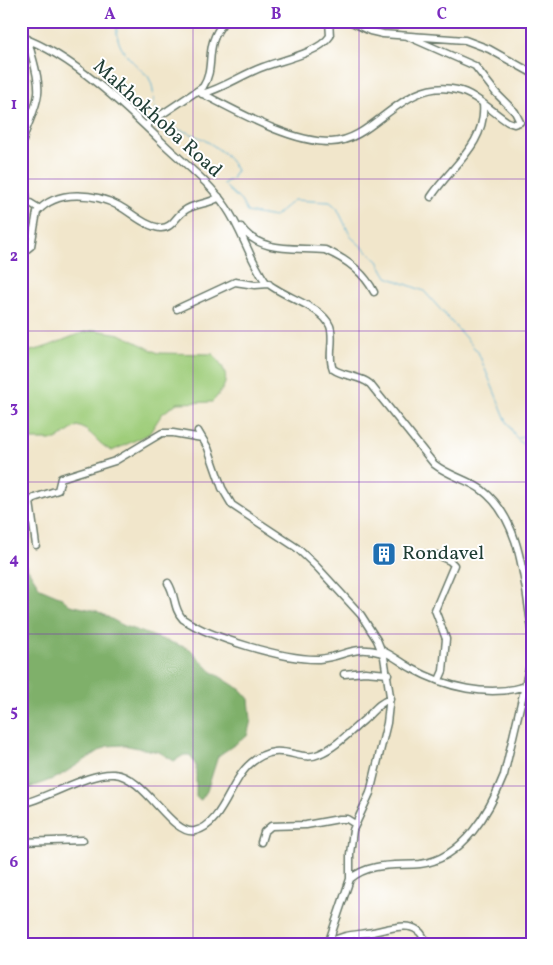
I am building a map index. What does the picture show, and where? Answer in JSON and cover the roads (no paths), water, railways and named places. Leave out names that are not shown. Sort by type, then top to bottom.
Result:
[{"type":"street","points":[[199,92],[207,78],[213,38],[225,21]]},
{"type":"street","points":[[146,125],[162,113],[199,92],[231,84],[262,68],[322,45],[330,36],[329,21]]},
{"type":"street","points":[[348,21],[370,31],[465,40],[489,49],[532,73]]},
{"type":"street","points":[[199,92],[269,126],[302,137],[331,142],[351,137],[392,108],[429,89],[457,90],[483,104],[508,122],[514,124],[520,122],[515,112],[496,94],[475,66],[407,36]]},
{"type":"street","points":[[21,155],[22,136],[38,89],[25,38]]},
{"type":"street","name":"Makhokhoba Road","points":[[25,38],[69,64],[146,125],[193,169],[219,197],[235,221],[256,266],[269,284],[312,310],[328,323],[332,335],[331,362],[333,369],[365,380],[434,464],[446,473],[481,489],[493,501],[506,520],[516,548],[532,629]]},
{"type":"street","points":[[431,197],[444,178],[470,150],[483,123],[483,104]]},
{"type":"street","points":[[21,116],[32,111]]},
{"type":"street","points":[[21,164],[27,201],[40,209]]},
{"type":"street","points":[[21,254],[31,246],[34,219],[40,209],[63,198],[86,196],[117,204],[150,225],[160,228],[173,224],[184,210],[213,201],[219,197]]},
{"type":"street","points":[[235,221],[252,238],[265,245],[325,250],[333,254],[358,270],[374,292]]},
{"type":"street","points":[[176,309],[235,282],[255,286],[269,284]]},
{"type":"street","points":[[198,431],[219,481],[232,505],[297,548],[317,567],[356,609],[382,651],[387,671],[390,699],[387,723],[371,788],[355,824],[350,842],[350,879],[329,944]]},
{"type":"street","points":[[36,545],[30,502],[34,498],[58,490],[61,478],[115,461],[162,433],[173,432],[202,438]]},
{"type":"street","points":[[437,555],[454,565],[435,610],[446,638],[443,671],[439,680]]},
{"type":"street","points":[[168,583],[174,594],[177,612],[183,619],[248,647],[317,659],[363,648],[382,651],[457,687],[505,692],[527,690]]},
{"type":"street","points":[[350,879],[369,868],[436,860],[465,839],[482,820],[497,792],[508,760],[527,690],[532,656]]},
{"type":"street","points":[[344,674],[387,671],[400,660]]},
{"type":"street","points":[[21,804],[100,775],[116,774],[126,777],[142,788],[182,829],[196,831],[208,824],[219,811],[241,772],[252,762],[276,751],[307,756],[320,754],[364,720],[381,702],[390,699]]},
{"type":"street","points":[[261,842],[264,832],[270,826],[306,825],[339,819],[347,819],[355,824]]},
{"type":"street","points":[[21,842],[83,840]]},
{"type":"street","points":[[329,944],[343,936],[379,931],[398,925],[408,926],[419,933],[426,944]]},
{"type":"waterway","points":[[117,21],[119,43],[125,54],[148,77],[158,115]]},
{"type":"waterway","points":[[160,119],[172,129],[199,137],[226,156],[236,171],[232,179],[224,183],[224,185],[241,201],[247,212],[274,217],[294,200],[330,202],[337,208],[351,237],[378,261],[387,277],[424,291],[478,352],[507,422],[517,439],[532,453]]},
{"type":"waterway","points":[[517,439],[532,431]]},
{"type":"place","name":"Rondavel","points":[[384,554]]}]
